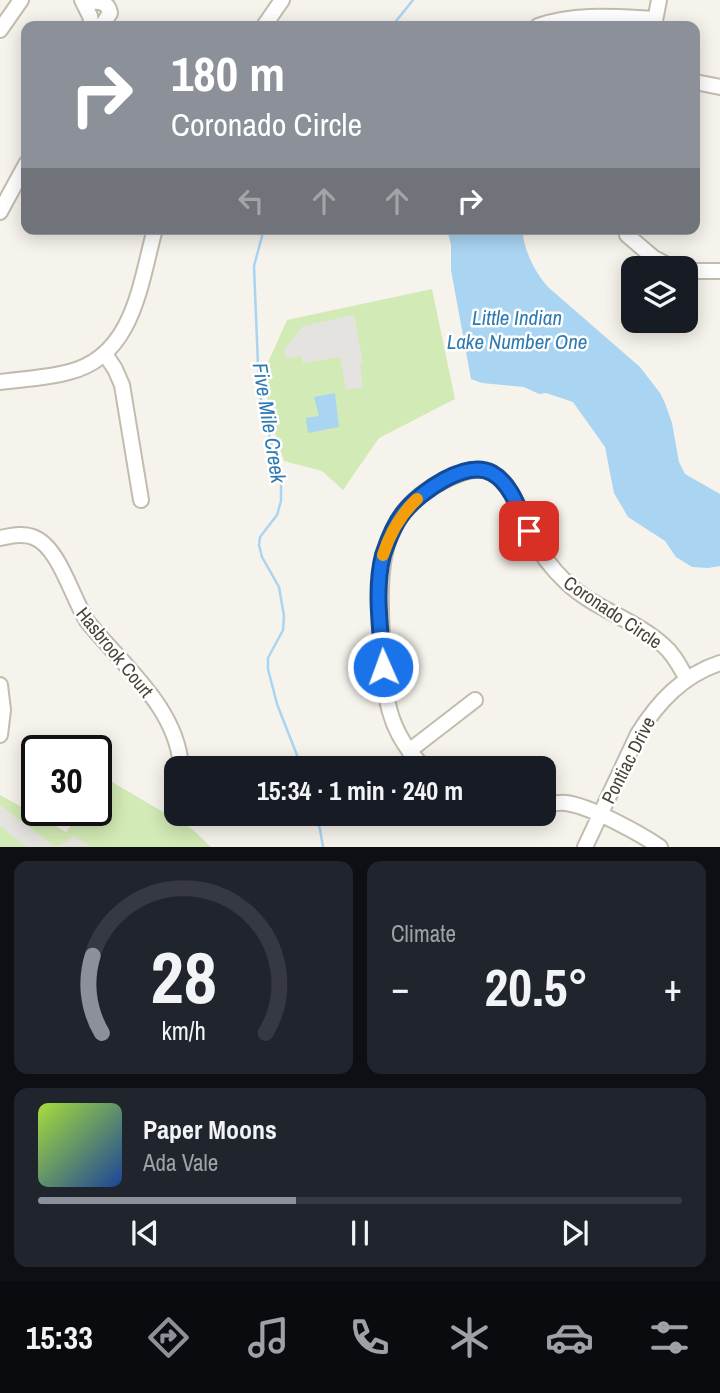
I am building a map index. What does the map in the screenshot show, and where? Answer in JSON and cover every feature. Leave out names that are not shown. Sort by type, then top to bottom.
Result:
[{"type":"street","points":[[0,30],[21,0]]},
{"type":"street","points":[[267,21],[282,0]]},
{"type":"street","points":[[654,21],[659,0]]},
{"type":"street","points":[[90,21],[83,1],[103,2],[107,5],[110,13],[105,21]]},
{"type":"street","points":[[557,21],[583,17],[630,21]]},
{"type":"street","points":[[700,83],[720,87]]},
{"type":"street","points":[[0,212],[21,173]]},
{"type":"street","points":[[0,382],[71,372],[89,365],[105,354],[127,327],[153,235]]},
{"type":"street","points":[[627,235],[652,256]]},
{"type":"street","points":[[698,271],[720,271]]},
{"type":"street","points":[[105,354],[122,385],[141,499]]},
{"type":"street","name":"Coronado Circle","points":[[414,756],[398,735],[384,691],[380,594],[382,562],[390,536],[411,504],[436,485],[472,470],[491,473],[504,484],[544,558],[568,584],[588,600],[644,631],[664,646],[687,679]]},
{"type":"street","name":"Hasbrook Court","points":[[0,538],[25,535],[40,540],[53,551],[77,606],[160,709],[176,736],[179,756]]},
{"type":"street","name":"Pontiac Drive","points":[[585,847],[638,734],[658,705],[687,679],[720,663]]},
{"type":"street","points":[[0,685],[0,736]]},
{"type":"street","points":[[409,751],[475,700]]},
{"type":"street","points":[[556,804],[579,806],[660,847]]},
{"type":"green space","points":[[432,289],[455,399],[379,438],[343,490],[322,471],[284,461],[268,411],[266,367],[287,320]]},
{"type":"green space","points":[[112,782],[164,813],[164,826],[187,826],[211,847],[0,847],[0,795],[21,807],[21,826],[55,826],[66,832],[71,826],[112,826]]},
{"type":"shaded area","points":[[354,315],[363,363],[360,365],[363,388],[346,389],[340,357],[303,363],[302,356],[286,359],[284,350],[303,326]]},
{"type":"shaded area","points":[[0,805],[21,821],[21,826],[28,826],[54,846],[61,845],[74,836],[90,846],[27,847],[0,826]]},
{"type":"water","name":"Little Indian Lake Number One","points":[[448,235],[523,235],[530,260],[548,287],[640,367],[665,403],[672,423],[679,462],[685,474],[720,494],[720,566],[692,567],[676,557],[665,541],[628,517],[614,493],[605,447],[573,402],[546,393],[539,394],[524,387],[482,383],[471,379],[451,270]]},
{"type":"water","points":[[335,393],[339,427],[308,433],[306,418],[319,416],[314,397]]},
{"type":"waterway","name":"Five Mile Creek","points":[[396,21],[413,0]]},
{"type":"waterway","name":"Five Mile Creek","points":[[262,235],[254,266],[259,391],[281,484],[281,501],[277,515],[260,537],[259,545],[262,557],[279,587],[284,616],[283,630],[268,658],[268,669],[277,704],[297,756]]},
{"type":"waterway","name":"Five Mile Creek","points":[[319,826],[323,847]]},
{"type":"slow traffic","points":[[383,555],[400,518],[417,499]]},
{"type":"route","points":[[383,667],[380,575],[384,551],[400,518],[419,496],[456,475],[472,470],[485,471],[504,484],[529,531]]}]
